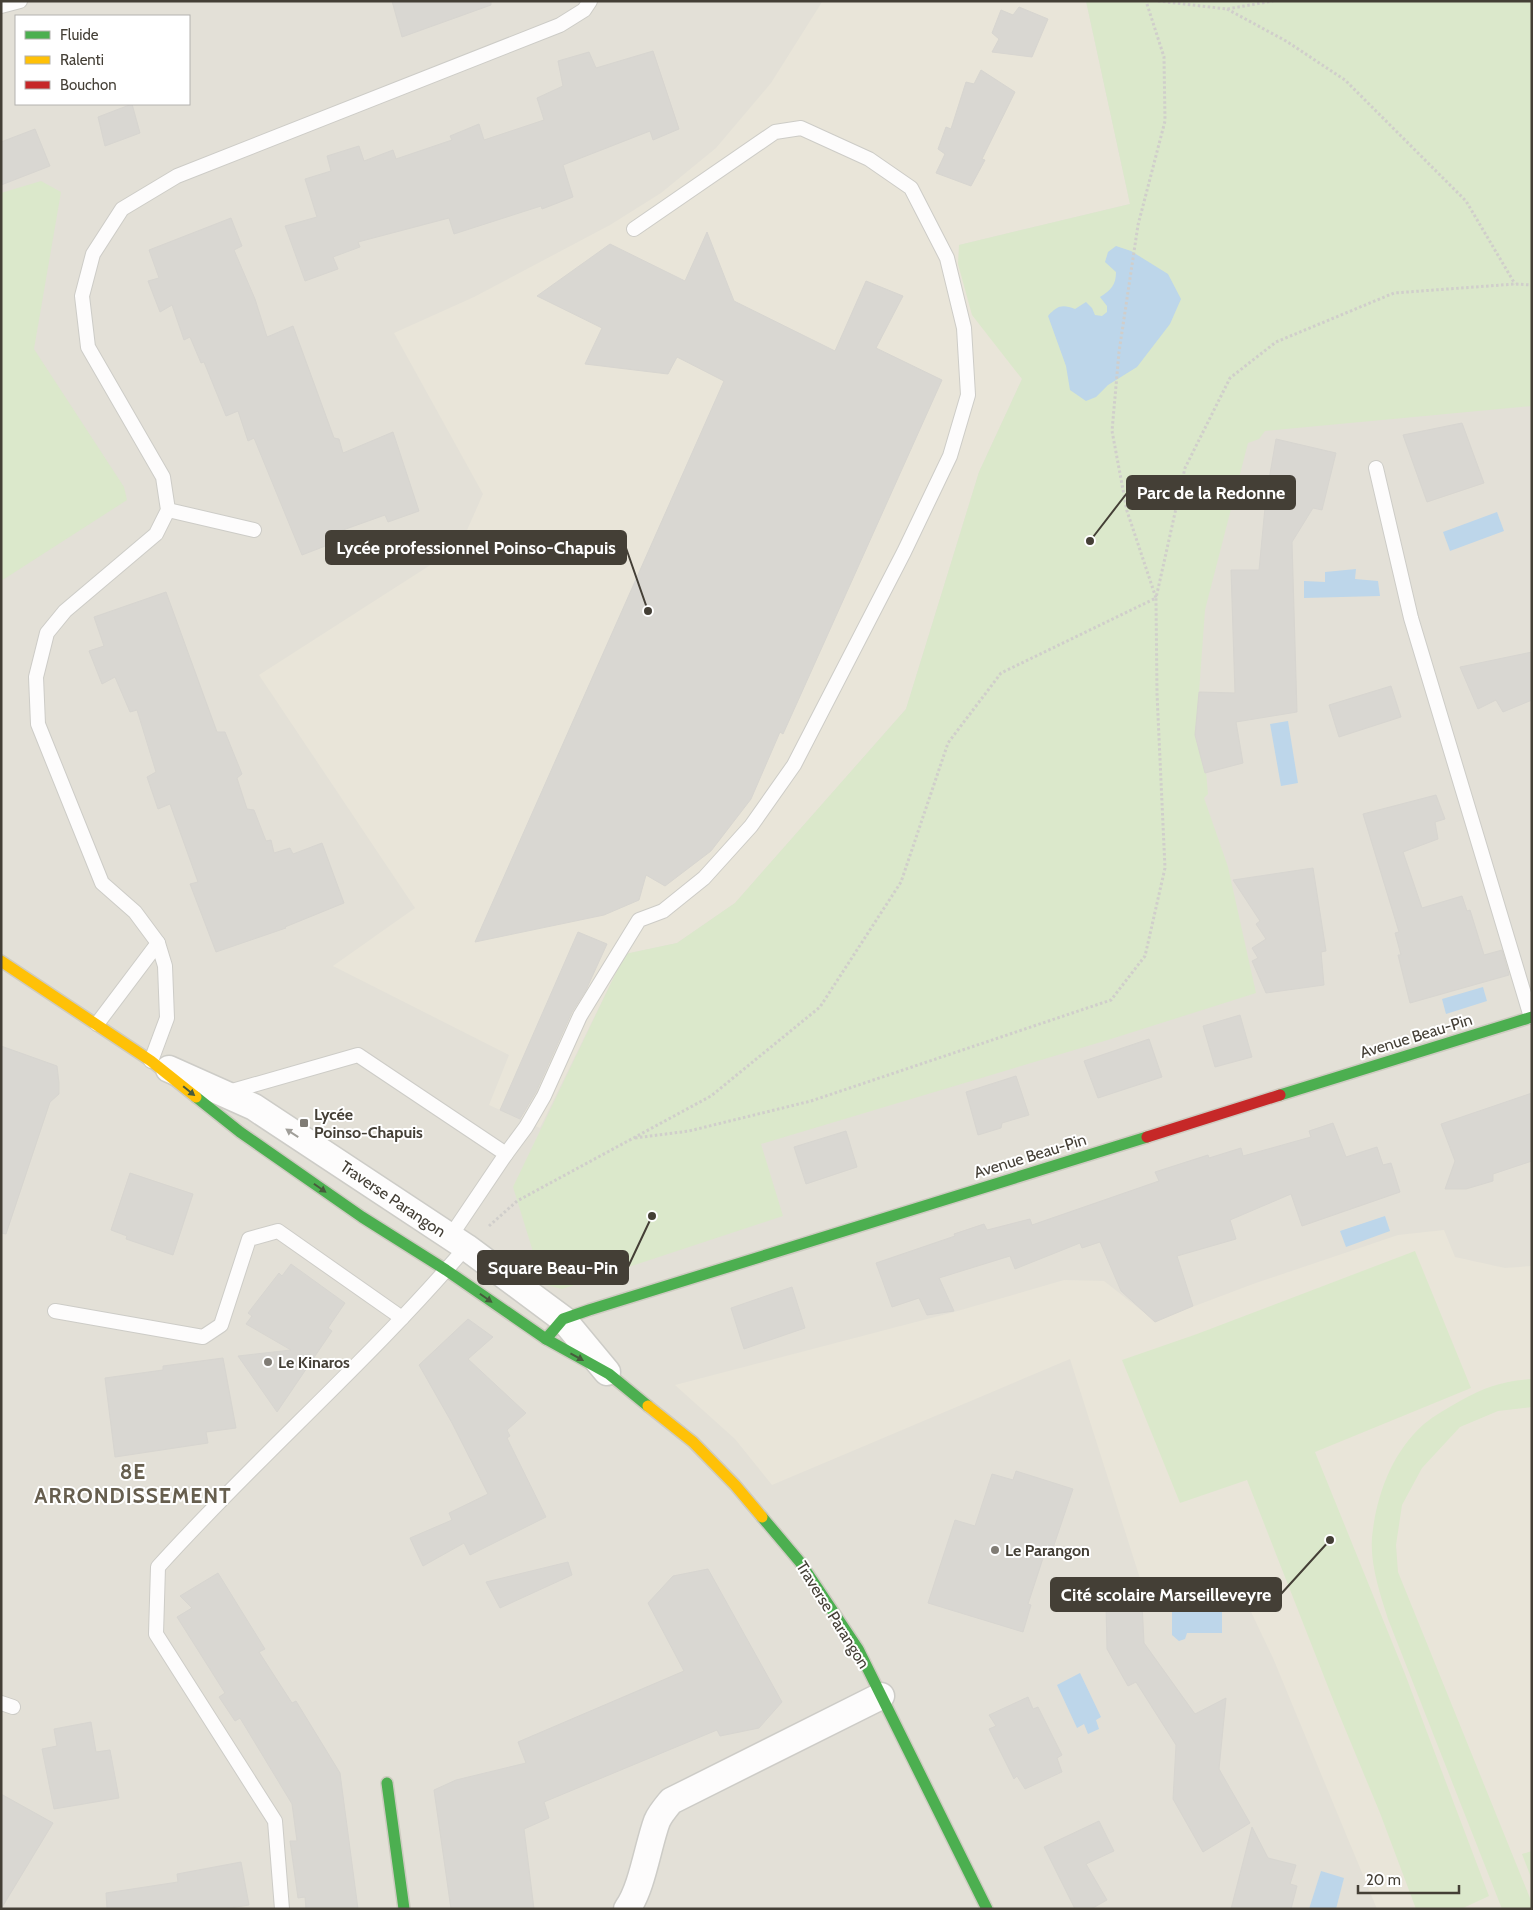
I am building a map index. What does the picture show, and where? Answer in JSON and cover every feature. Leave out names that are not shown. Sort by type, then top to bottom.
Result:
[{"type":"street","name":"Traverse Parangon","points":[[6,964],[151,1061],[240,1132],[362,1217],[446,1270],[546,1340],[609,1374],[693,1442],[735,1485],[800,1562],[858,1649],[987,1909]]},
{"type":"street","name":"Avenue Beau-Pin","points":[[563,1319],[1531,1017]]},
{"type":"street","name":"Traverse Parangon","points":[[151,1061],[254,1107],[458,1242],[563,1319],[609,1374]]},
{"type":"street","points":[[546,1340],[563,1319]]},
{"type":"street","points":[[627,1909],[642,1872],[658,1818],[671,1801],[881,1696]]},
{"type":"street","points":[[387,1783],[404,1909]]},
{"type":"lane","points":[[1,6],[20,1]]},
{"type":"lane","points":[[151,1061],[167,1018],[165,966],[158,943],[135,912],[102,883],[38,724],[36,677],[47,633],[66,611],[156,534],[168,510],[163,476],[88,347],[82,296],[93,254],[122,209],[177,176],[560,25],[584,10],[590,1]]},
{"type":"lane","points":[[282,1909],[275,1822],[156,1634],[158,1567],[205,1515],[402,1318],[446,1270],[458,1242],[506,1154],[526,1127],[544,1096],[580,1016],[638,920],[663,911],[704,878],[751,826],[794,765],[899,561],[946,464],[968,395],[964,328],[947,258],[911,188],[869,159],[800,128],[775,132],[634,229]]},
{"type":"lane","points":[[1376,468],[1411,618],[1531,1017]]},
{"type":"lane","points":[[168,510],[254,530]]},
{"type":"lane","points":[[97,1024],[158,943]]},
{"type":"lane","points":[[1,981],[6,964]]},
{"type":"lane","points":[[223,1093],[358,1055],[506,1154]]},
{"type":"lane","points":[[55,1311],[203,1337],[221,1325],[249,1239],[278,1231],[402,1318]]},
{"type":"path","points":[[1146,1],[1164,57],[1164,121],[1138,225],[1119,352],[1112,431],[1127,511],[1156,598]]},
{"type":"path","points":[[1158,1],[1227,9],[1273,1]]},
{"type":"path","points":[[1227,9],[1286,41],[1345,80],[1466,201],[1515,284]]},
{"type":"path","points":[[631,1139],[689,1131],[811,1102],[1111,1000],[1145,956],[1165,868],[1157,694],[1156,598],[1185,468],[1230,378],[1276,342],[1394,293],[1515,284],[1532,285]]},
{"type":"path","points":[[516,1201],[711,1096],[820,1007],[900,882],[948,743],[1001,673],[1156,598]]},
{"type":"shaded area","points":[[1,1],[1532,1],[1532,1909],[1,1909]]},
{"type":"shaded area","points":[[1086,1],[1130,204],[959,245],[1022,379],[979,472],[906,709],[735,903],[677,943],[625,954],[540,1128],[489,1105],[509,1055],[333,966],[415,908],[259,675],[460,546],[483,494],[394,333],[474,297],[610,225],[661,193],[716,148],[771,83],[822,2]]},
{"type":"shaded area","points":[[1444,1230],[1455,1257],[1505,1268],[1532,1266],[1532,1909],[1377,1909],[1273,1658],[1244,1597],[1145,1594],[1070,1359],[772,1485],[735,1439],[675,1385],[954,1312],[1064,1280],[1104,1281],[1155,1321],[1253,1284],[1398,1235]]},
{"type":"green space","points":[[1086,1],[1532,1],[1532,406],[1265,431],[1259,439],[1248,443],[1205,610],[1199,692],[1208,794],[1204,798],[1228,867],[1256,993],[1111,1039],[761,1144],[783,1216],[562,1289],[543,1284],[513,1187],[625,954],[677,943],[735,903],[906,709],[979,472],[1022,379],[972,315],[958,264],[959,245],[1130,204]]},
{"type":"green space","points":[[41,181],[61,192],[34,349],[124,487],[127,500],[1,581],[1,193]]},
{"type":"green space","points":[[1415,1251],[1471,1388],[1315,1452],[1405,1674],[1489,1896],[1461,1909],[1416,1909],[1380,1813],[1334,1702],[1247,1480],[1180,1503],[1122,1360],[1197,1334]]},
{"type":"green space","points":[[1532,1379],[1532,1407],[1498,1411],[1460,1427],[1422,1468],[1402,1505],[1396,1545],[1398,1572],[1532,1903],[1532,1909],[1502,1909],[1388,1619],[1375,1574],[1372,1540],[1375,1515],[1383,1486],[1396,1459],[1413,1434],[1437,1415],[1478,1392],[1503,1383]]},
{"type":"green space","points":[[1532,1851],[1532,1880],[1522,1854]]},
{"type":"water","points":[[1116,246],[1131,251],[1168,274],[1181,299],[1170,324],[1137,367],[1108,385],[1096,397],[1086,401],[1070,390],[1066,366],[1048,316],[1060,307],[1075,309],[1086,302],[1092,308],[1095,315],[1102,316],[1107,312],[1107,306],[1100,297],[1114,284],[1116,272],[1105,262],[1108,252]]},
{"type":"water","points":[[1497,512],[1504,531],[1450,551],[1443,532]]},
{"type":"water","points":[[1356,569],[1355,579],[1378,581],[1380,596],[1304,598],[1304,581],[1325,582],[1325,572]]},
{"type":"water","points":[[1288,721],[1298,783],[1281,786],[1270,724]]},
{"type":"water","points":[[1483,987],[1487,1001],[1446,1014],[1442,999]]},
{"type":"water","points":[[1385,1216],[1390,1231],[1346,1247],[1340,1231]]},
{"type":"water","points":[[1172,1608],[1222,1608],[1222,1633],[1187,1633],[1185,1639],[1179,1641],[1172,1635]]},
{"type":"water","points":[[1080,1673],[1101,1717],[1096,1720],[1099,1729],[1088,1734],[1084,1724],[1077,1728],[1057,1685]]},
{"type":"water","points":[[1321,1871],[1344,1878],[1336,1909],[1309,1909]]},
{"type":"building","points":[[392,1],[491,1],[491,5],[402,37]]},
{"type":"building","points":[[1019,7],[1048,19],[1032,57],[992,52],[999,39],[992,33],[1001,10],[1013,15]]},
{"type":"building","points":[[653,51],[679,129],[653,140],[650,131],[563,165],[573,197],[542,209],[541,206],[454,234],[449,218],[358,242],[360,247],[333,257],[338,269],[305,281],[285,226],[317,217],[305,179],[331,171],[327,156],[359,146],[364,161],[393,150],[396,159],[452,140],[450,136],[479,124],[484,140],[544,120],[537,98],[563,86],[558,61],[589,52],[596,68]]},
{"type":"building","points":[[981,70],[1015,92],[982,159],[985,160],[971,186],[936,173],[945,154],[938,149],[946,127],[951,129],[966,82],[974,84]]},
{"type":"building","points":[[132,105],[140,133],[105,146],[98,117]]},
{"type":"building","points":[[35,129],[50,166],[1,185],[1,142]]},
{"type":"building","points":[[231,218],[242,246],[234,250],[255,299],[267,337],[293,326],[334,438],[339,439],[343,453],[393,432],[419,511],[388,522],[385,515],[329,535],[333,543],[302,555],[254,438],[248,441],[238,411],[226,416],[204,362],[201,363],[190,337],[184,340],[172,305],[160,312],[148,281],[159,278],[149,250]]},
{"type":"building","points":[[707,232],[734,301],[835,351],[866,281],[903,296],[876,348],[942,380],[783,734],[780,732],[751,799],[711,851],[665,886],[646,875],[639,900],[604,915],[475,942],[724,381],[677,357],[668,374],[585,364],[602,328],[537,296],[610,244],[685,281]]},
{"type":"building","points":[[1462,423],[1484,483],[1427,502],[1403,435]]},
{"type":"building","points":[[1276,439],[1336,453],[1322,510],[1313,508],[1292,542],[1297,712],[1236,722],[1243,763],[1205,773],[1195,735],[1199,692],[1235,693],[1231,570],[1259,570],[1266,497]]},
{"type":"building","points":[[166,592],[217,732],[225,732],[242,774],[237,778],[247,809],[254,810],[266,841],[271,840],[274,853],[290,848],[293,854],[322,843],[344,903],[286,928],[216,952],[190,884],[198,882],[170,804],[158,809],[147,777],[156,772],[137,710],[130,712],[115,677],[102,684],[89,651],[104,646],[94,617]]},
{"type":"building","points":[[1532,652],[1532,700],[1503,712],[1496,700],[1478,709],[1460,667]]},
{"type":"building","points":[[1391,686],[1401,717],[1339,737],[1329,705]]},
{"type":"building","points":[[1436,795],[1445,819],[1435,822],[1438,839],[1403,852],[1422,908],[1462,896],[1467,911],[1470,910],[1484,955],[1502,950],[1509,975],[1410,1003],[1398,955],[1401,955],[1395,933],[1399,932],[1363,814]]},
{"type":"building","points":[[1313,868],[1326,951],[1321,952],[1324,985],[1266,993],[1252,961],[1258,958],[1252,948],[1266,939],[1256,924],[1260,921],[1233,880]]},
{"type":"building","points":[[578,932],[607,944],[586,990],[572,1012],[536,1092],[520,1119],[500,1110]]},
{"type":"building","points":[[1240,1015],[1252,1057],[1215,1067],[1203,1026]]},
{"type":"building","points":[[1149,1039],[1162,1077],[1098,1098],[1084,1061]]},
{"type":"building","points":[[1,1046],[57,1066],[59,1083],[59,1094],[50,1102],[6,1234],[1,1233]]},
{"type":"building","points":[[1016,1076],[1029,1115],[1002,1123],[1001,1128],[978,1135],[966,1092]]},
{"type":"building","points":[[1532,1093],[1532,1161],[1493,1174],[1493,1181],[1466,1189],[1445,1189],[1455,1161],[1441,1124]]},
{"type":"building","points":[[1333,1123],[1346,1157],[1377,1147],[1383,1165],[1391,1163],[1400,1192],[1302,1226],[1291,1194],[1230,1220],[1236,1239],[1177,1256],[1193,1306],[1155,1322],[1121,1291],[1100,1242],[1082,1248],[1080,1243],[1015,1269],[1010,1256],[939,1278],[954,1311],[927,1315],[919,1298],[892,1307],[876,1263],[984,1224],[987,1230],[1030,1219],[1032,1225],[1159,1181],[1155,1172],[1208,1155],[1209,1158],[1241,1148],[1243,1156],[1311,1137],[1309,1131]]},
{"type":"building","points":[[846,1131],[857,1167],[806,1184],[794,1147]]},
{"type":"building","points":[[130,1173],[193,1194],[173,1255],[126,1239],[127,1236],[111,1230]]},
{"type":"building","points":[[291,1264],[345,1303],[328,1328],[332,1331],[277,1412],[238,1356],[291,1350],[246,1324],[252,1316],[248,1313],[279,1273],[282,1276]]},
{"type":"building","points":[[792,1287],[805,1328],[744,1349],[731,1308]]},
{"type":"building","points":[[468,1319],[493,1337],[468,1359],[526,1413],[507,1430],[510,1436],[507,1438],[546,1517],[470,1555],[464,1543],[423,1566],[410,1538],[452,1520],[449,1513],[488,1494],[452,1423],[419,1365]]},
{"type":"building","points":[[223,1358],[236,1428],[206,1432],[208,1443],[115,1457],[105,1378],[163,1370],[163,1366]]},
{"type":"building","name":"Le Parangon","points":[[1016,1471],[1073,1489],[1052,1551],[1046,1549],[1028,1604],[1031,1605],[1023,1632],[928,1603],[955,1520],[975,1526],[992,1474],[1013,1480]]},
{"type":"building","points":[[568,1562],[572,1575],[500,1608],[486,1582]]},
{"type":"building","points":[[708,1569],[782,1702],[759,1728],[720,1736],[717,1730],[544,1802],[549,1818],[524,1829],[534,1909],[451,1909],[434,1790],[456,1780],[526,1763],[518,1742],[684,1671],[648,1603],[673,1576]]},
{"type":"building","points":[[218,1573],[265,1649],[259,1652],[292,1703],[296,1701],[340,1773],[358,1909],[306,1909],[305,1897],[298,1898],[290,1841],[297,1841],[292,1804],[240,1718],[235,1721],[219,1697],[225,1693],[177,1617],[192,1608],[180,1596]]},
{"type":"building","points":[[1142,1603],[1144,1643],[1195,1714],[1226,1698],[1219,1769],[1250,1823],[1203,1852],[1173,1799],[1176,1745],[1136,1682],[1128,1686],[1107,1649],[1106,1604]]},
{"type":"building","points":[[1028,1697],[1033,1709],[1038,1707],[1062,1755],[1057,1758],[1062,1772],[1025,1789],[1017,1776],[1014,1779],[989,1729],[996,1726],[989,1715]]},
{"type":"building","points":[[91,1722],[96,1752],[110,1750],[119,1798],[54,1809],[42,1749],[57,1746],[54,1729]]},
{"type":"building","points":[[1,1794],[53,1823],[1,1909]]},
{"type":"building","points":[[1099,1821],[1114,1851],[1086,1864],[1107,1900],[1091,1909],[1075,1909],[1044,1847]]},
{"type":"building","points":[[1252,1827],[1268,1858],[1296,1865],[1290,1884],[1297,1886],[1291,1909],[1231,1909]]},
{"type":"building","points":[[241,1862],[249,1905],[224,1909],[107,1909],[106,1893],[178,1882],[177,1874]]},
{"type":"traffic: fast","points":[[1280,1095],[1532,1017]]},
{"type":"traffic: fast","points":[[196,1097],[240,1132],[362,1217],[446,1270],[546,1339],[609,1374],[648,1406]]},
{"type":"traffic: fast","points":[[546,1339],[563,1319],[589,1310],[1147,1137]]},
{"type":"traffic: fast","points":[[762,1517],[800,1562],[858,1649],[987,1909]]},
{"type":"traffic: fast","points":[[387,1783],[404,1909]]},
{"type":"traffic: slow","points":[[1,961],[151,1061],[196,1097]]},
{"type":"traffic: slow","points":[[648,1406],[693,1442],[735,1485],[762,1517]]},
{"type":"traffic: jam","points":[[1147,1137],[1280,1095]]},
{"type":"place","name":"Parc de la Redonne","points":[[1090,541]]},
{"type":"place","name":"Lycée professionnel Poinso-Chapuis","points":[[648,611]]},
{"type":"place","name":"Lycée Poinso-Chapuis","points":[[304,1123]]},
{"type":"place","name":"Square Beau-Pin","points":[[652,1216]]},
{"type":"place","name":"Le Kinaros","points":[[268,1362]]},
{"type":"place","name":"Cité scolaire Marseilleveyre","points":[[1330,1540]]},
{"type":"place","name":"Le Parangon","points":[[995,1550]]},
{"type":"district","name":"8E ARRONDISSEMENT","points":[[133,1483]]}]
